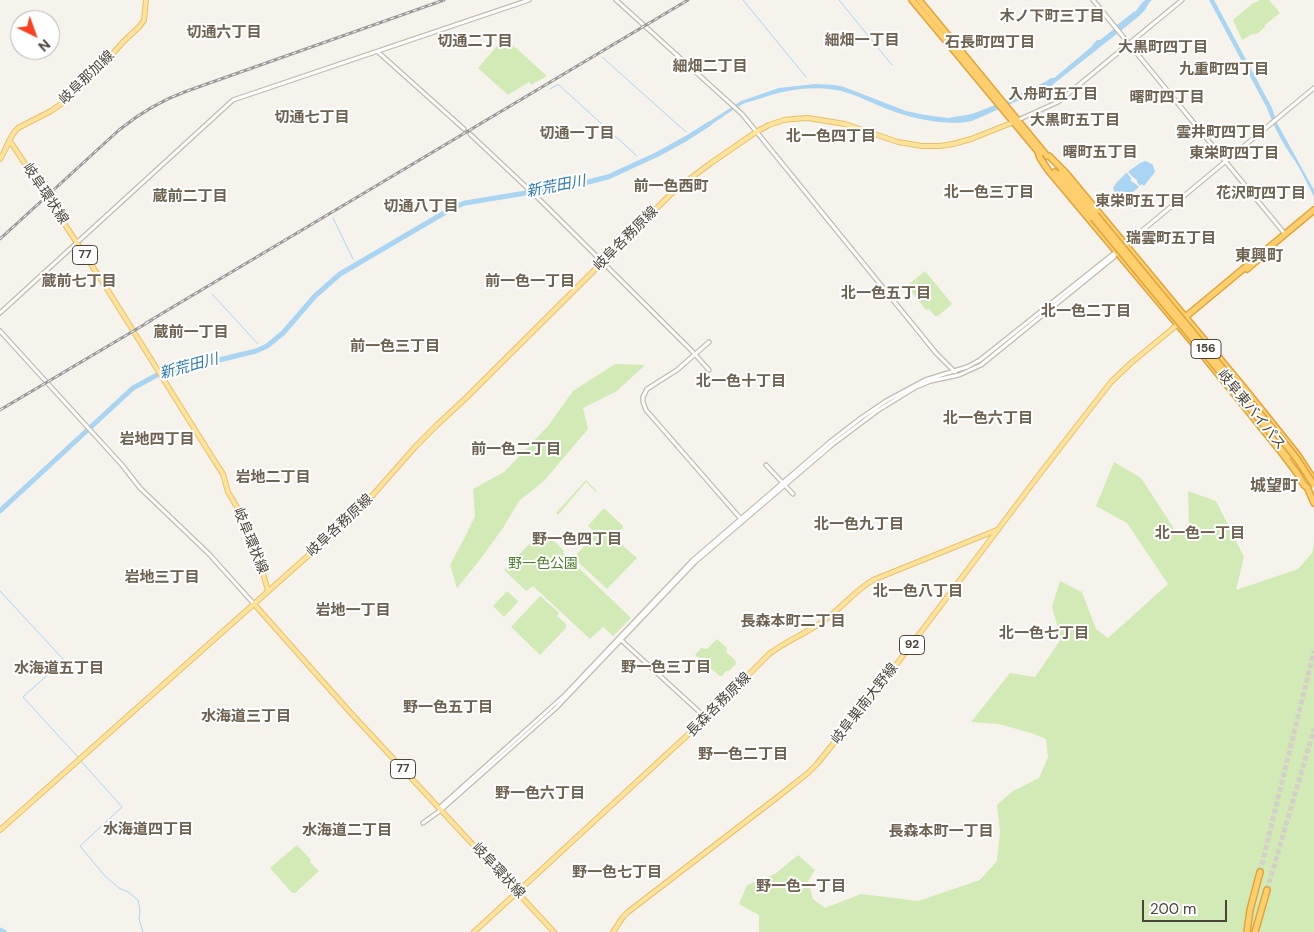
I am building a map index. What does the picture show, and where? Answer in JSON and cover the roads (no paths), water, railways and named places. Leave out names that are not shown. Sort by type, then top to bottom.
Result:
[{"type":"highway","name":"岐阜東バイパス","points":[[912,0],[1046,155],[1283,448],[1297,468],[1314,502]]},
{"type":"highway","name":"岐阜東バイパス","points":[[919,0],[999,102]]},
{"type":"highway","name":"岐阜東バイパス","points":[[1016,121],[1038,152],[1094,216],[1297,459],[1314,485]]},
{"type":"highway","name":"156","points":[[1038,152],[1048,170],[1265,431],[1308,488]]},
{"type":"highway","name":"156","points":[[1046,155],[1066,173],[1186,318],[1301,459],[1314,480]]},
{"type":"highway","points":[[1186,318],[1314,210]]},
{"type":"highway","points":[[1177,324],[1314,214]]},
{"type":"highway","points":[[1247,931],[1250,910],[1260,872]]},
{"type":"highway","points":[[1255,932],[1267,890]]},
{"type":"main road","name":"岐阜那加線","points":[[9,142],[18,128],[51,111],[68,98],[134,33],[144,20],[146,0]]},
{"type":"main road","name":"岐阜各務原線","points":[[268,591],[364,506],[416,446],[681,184],[756,132],[784,120],[808,118],[845,124],[898,142],[922,146],[940,146],[971,139],[1016,121]]},
{"type":"main road","points":[[0,159],[9,142]]},
{"type":"main road","name":"岐阜環状線","points":[[9,142],[77,242],[223,474],[228,492],[240,510],[259,559],[268,591],[254,604],[349,711],[554,932]]},
{"type":"main road","name":"岐阜巣南大野線","points":[[614,932],[628,912],[813,769],[890,673],[1111,382],[1177,324]]},
{"type":"main road","name":"長森各務原線","points":[[474,932],[706,718],[778,647],[824,621],[872,580],[997,530]]},
{"type":"main road","points":[[0,830],[254,604]]},
{"type":"street","points":[[0,312],[233,100],[529,0]]},
{"type":"street","points":[[616,0],[737,109],[936,353],[955,372]]},
{"type":"street","points":[[1093,0],[1285,234]]},
{"type":"street","points":[[1016,121],[1058,102],[1182,0]]},
{"type":"street","points":[[378,51],[464,128]]},
{"type":"street","points":[[424,823],[564,695],[695,562],[830,442],[886,400],[925,380],[955,372],[980,360],[1125,245],[1314,88]]},
{"type":"street","points":[[470,134],[529,189],[709,370]]},
{"type":"street","points":[[620,639],[693,560],[740,518],[833,444],[877,411],[916,387],[959,375],[981,365],[1114,257],[1116,252]]},
{"type":"street","points":[[0,331],[122,465],[140,488],[209,554],[254,604]]},
{"type":"street","points":[[709,342],[671,374],[647,390],[643,398],[644,404],[646,410],[740,518]]},
{"type":"street","points":[[766,465],[793,494]]},
{"type":"street","points":[[620,639],[706,718]]},
{"type":"water","points":[[1145,0],[1152,0],[1138,17],[1051,86],[972,121],[952,123],[917,118],[882,107],[848,93],[814,88],[792,90],[747,102],[706,128],[704,125],[741,101],[779,88],[815,84],[844,87],[906,111],[925,115],[948,118],[972,114],[1013,98],[1054,78],[1097,40],[1100,40],[1127,21]]},
{"type":"water","points":[[1209,0],[1214,0],[1272,108],[1277,123],[1314,190],[1314,197],[1279,136],[1267,108]]},
{"type":"water","points":[[1146,161],[1153,165],[1155,172],[1144,186],[1142,184],[1140,186],[1137,180],[1128,172]]},
{"type":"water","points":[[1126,173],[1131,178],[1131,181],[1139,187],[1134,193],[1122,199],[1116,196],[1113,188]]},
{"type":"waterway","points":[[743,0],[806,77]]},
{"type":"waterway","points":[[839,0],[892,65]]},
{"type":"waterway","name":"新荒田川","points":[[1116,29],[1135,14]]},
{"type":"waterway","points":[[602,57],[686,132]]},
{"type":"waterway","points":[[550,89],[559,85],[637,156]]},
{"type":"waterway","name":"新荒田川","points":[[0,511],[133,388],[157,375],[256,351],[267,346],[283,333],[315,296],[340,274],[444,213],[465,203],[580,184],[608,177],[658,154],[709,124]]},
{"type":"waterway","points":[[333,218],[353,259]]},
{"type":"waterway","points":[[212,294],[258,344]]},
{"type":"waterway","name":"新荒田川","points":[[0,591],[64,660],[23,697],[78,757]]},
{"type":"waterway","name":"新荒田川","points":[[81,761],[122,807],[80,846],[105,876],[138,900],[139,919],[143,932]]},
{"type":"waterway","points":[[0,930],[4,932]]},
{"type":"tunnel","points":[[1260,872],[1314,651]]},
{"type":"tunnel","points":[[1267,890],[1314,729]]},
{"type":"railway","points":[[0,239],[119,130],[160,103],[187,91],[444,0]]},
{"type":"railway","points":[[146,323],[688,0]]},
{"type":"railway","points":[[0,410],[152,320]]},
{"type":"district","name":"木ノ下町三丁目","points":[[1052,17]]},
{"type":"district","name":"切通六丁目","points":[[224,33]]},
{"type":"district","name":"細畑一丁目","points":[[862,41]]},
{"type":"district","name":"切通二丁目","points":[[475,42]]},
{"type":"district","name":"石長町四丁目","points":[[990,43]]},
{"type":"district","name":"大黒町四丁目","points":[[1163,48]]},
{"type":"district","name":"細畑二丁目","points":[[710,67]]},
{"type":"district","name":"九重町四丁目","points":[[1224,70]]},
{"type":"district","name":"入舟町五丁目","points":[[1053,95]]},
{"type":"district","name":"曙町四丁目","points":[[1167,98]]},
{"type":"district","name":"切通七丁目","points":[[312,118]]},
{"type":"district","name":"大黒町五丁目","points":[[1075,121]]},
{"type":"district","name":"雲井町四丁目","points":[[1221,133]]},
{"type":"district","name":"切通一丁目","points":[[577,134]]},
{"type":"district","name":"北一色四丁目","points":[[831,137]]},
{"type":"district","name":"曙町五丁目","points":[[1100,153]]},
{"type":"district","name":"東栄町四丁目","points":[[1234,154]]},
{"type":"district","name":"前一色西町","points":[[671,187]]},
{"type":"district","name":"北一色三丁目","points":[[989,193]]},
{"type":"district","name":"花沢町四丁目","points":[[1261,194]]},
{"type":"district","name":"蔵前二丁目","points":[[190,197]]},
{"type":"district","name":"東栄町五丁目","points":[[1140,202]]},
{"type":"district","name":"切通八丁目","points":[[421,207]]},
{"type":"district","name":"瑞雲町五丁目","points":[[1171,239]]},
{"type":"district","name":"東興町","points":[[1259,257]]},
{"type":"district","name":"蔵前七丁目","points":[[79,282]]},
{"type":"district","name":"前一色一丁目","points":[[530,282]]},
{"type":"district","name":"北一色五丁目","points":[[886,294]]},
{"type":"district","name":"北一色二丁目","points":[[1086,312]]},
{"type":"district","name":"蔵前一丁目","points":[[191,333]]},
{"type":"district","name":"前一色三丁目","points":[[395,347]]},
{"type":"district","name":"北一色十丁目","points":[[741,382]]},
{"type":"district","name":"北一色六丁目","points":[[988,419]]},
{"type":"district","name":"岩地四丁目","points":[[157,440]]},
{"type":"district","name":"前一色二丁目","points":[[516,450]]},
{"type":"district","name":"岩地二丁目","points":[[273,478]]},
{"type":"district","name":"城望町","points":[[1274,487]]},
{"type":"district","name":"北一色九丁目","points":[[859,525]]},
{"type":"district","name":"北一色一丁目","points":[[1200,534]]},
{"type":"district","name":"野一色四丁目","points":[[577,540]]},
{"type":"district","name":"岩地三丁目","points":[[162,578]]},
{"type":"district","name":"北一色八丁目","points":[[918,592]]},
{"type":"district","name":"岩地一丁目","points":[[353,611]]},
{"type":"district","name":"長森本町二丁目","points":[[793,622]]},
{"type":"district","name":"北一色七丁目","points":[[1044,634]]},
{"type":"district","name":"野一色三丁目","points":[[666,668]]},
{"type":"district","name":"水海道五丁目","points":[[59,669]]},
{"type":"district","name":"野一色五丁目","points":[[448,708]]},
{"type":"district","name":"水海道三丁目","points":[[246,717]]},
{"type":"district","name":"野一色二丁目","points":[[743,755]]},
{"type":"district","name":"野一色六丁目","points":[[540,794]]},
{"type":"district","name":"水海道四丁目","points":[[148,830]]},
{"type":"district","name":"水海道二丁目","points":[[347,831]]},
{"type":"district","name":"長森本町一丁目","points":[[941,832]]},
{"type":"district","name":"野一色七丁目","points":[[617,873]]},
{"type":"district","name":"野一色一丁目","points":[[801,887]]},
{"type":"park label","name":"野一色公園","points":[[543,564]]}]
